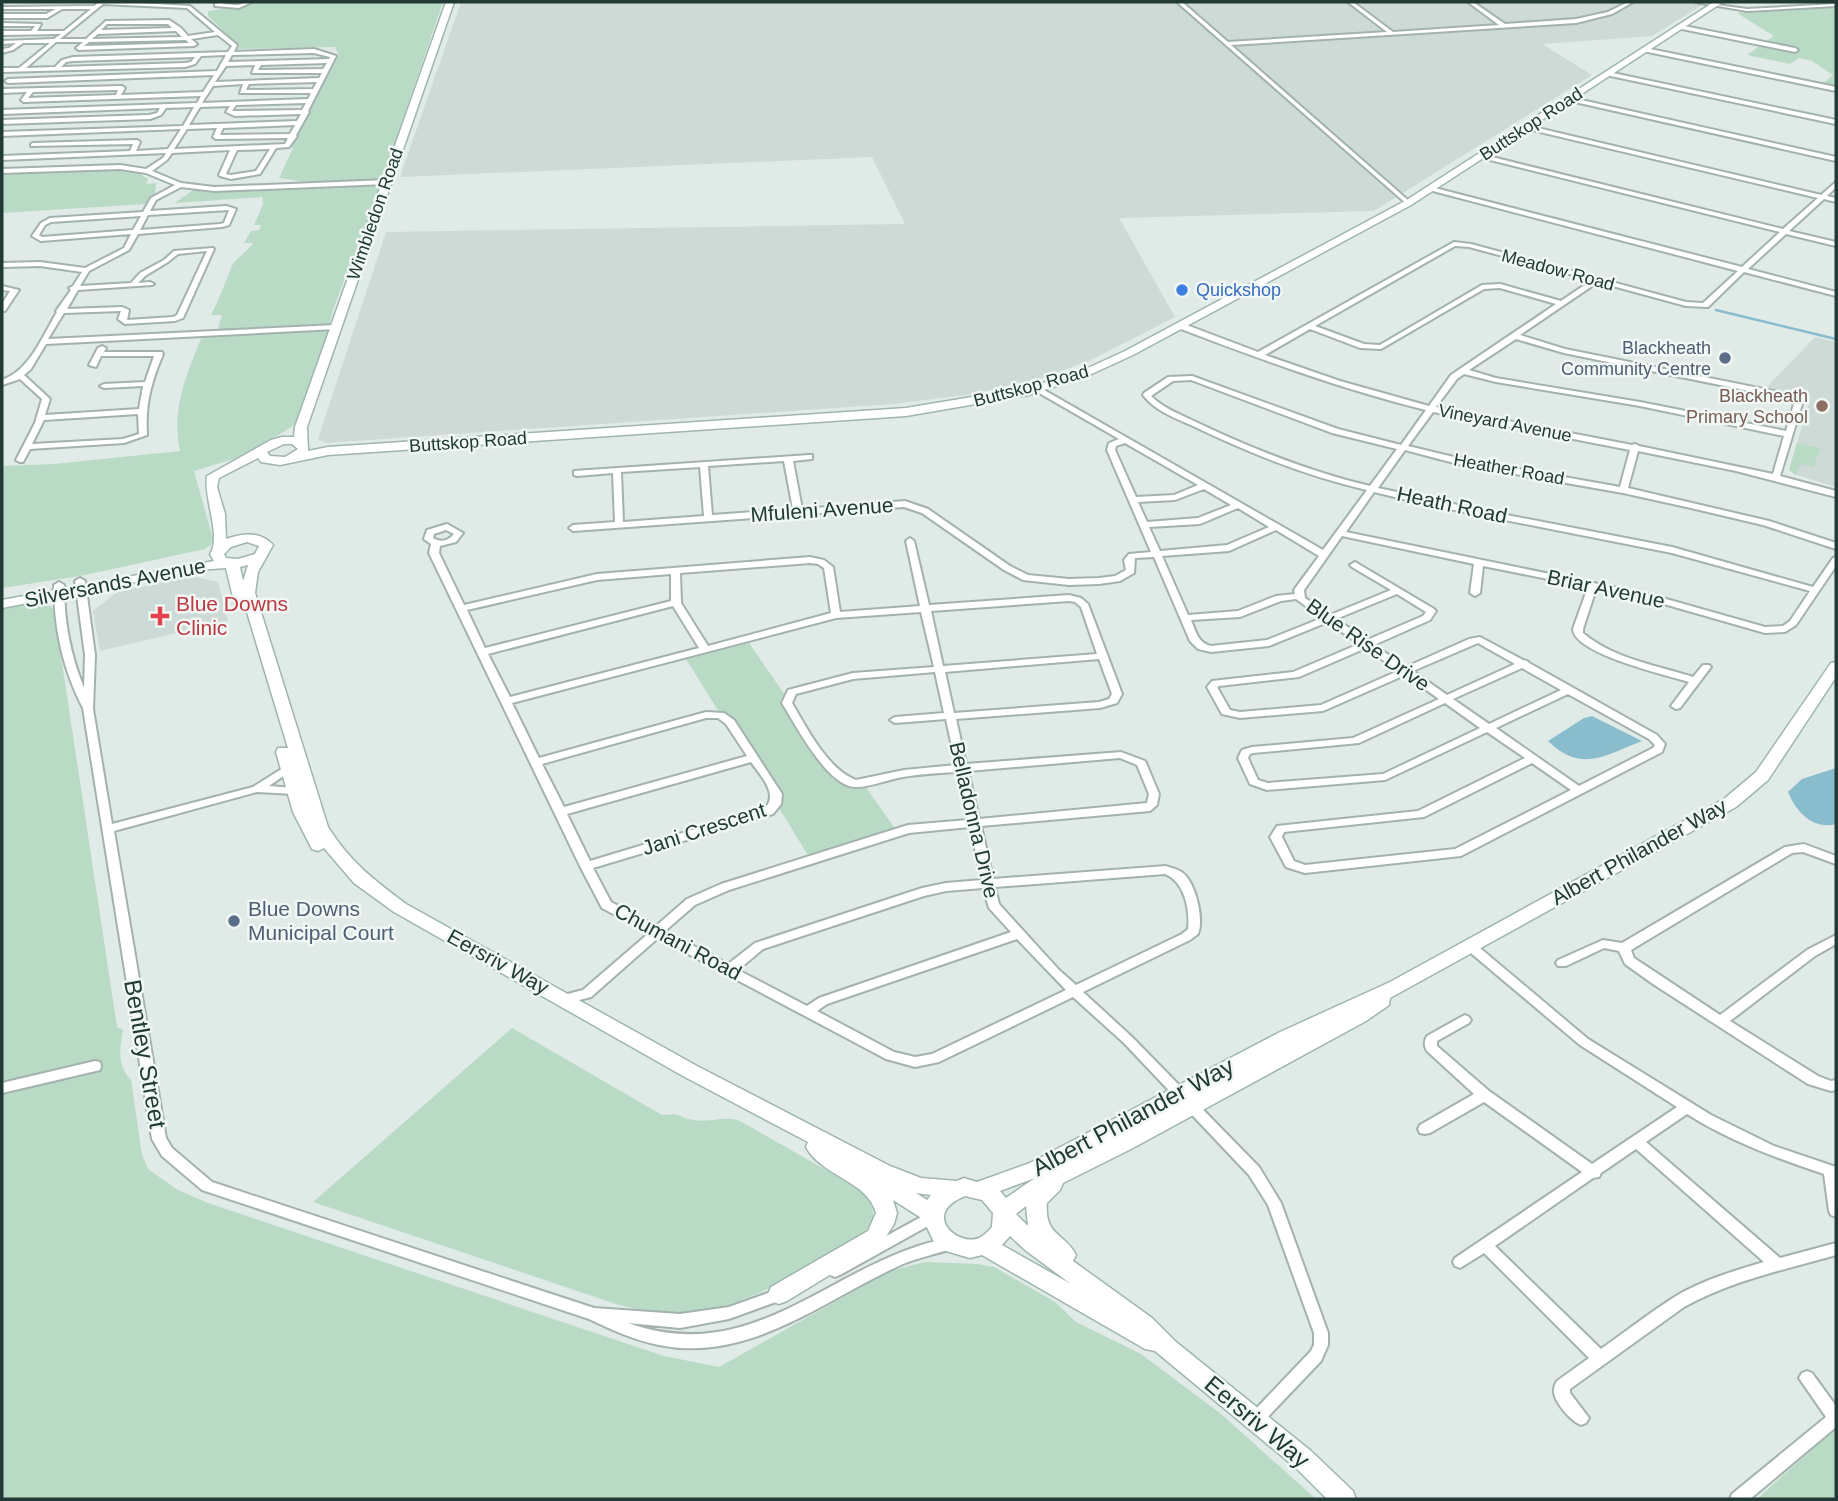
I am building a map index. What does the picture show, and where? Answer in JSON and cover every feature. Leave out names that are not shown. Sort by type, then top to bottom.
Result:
[{"type":"main road","name":"Wimbledon Road","points":[[299,449],[301,427],[450,2]]},
{"type":"main road","name":"Buttskop Road","points":[[299,449],[328,451],[906,412],[985,401],[1037,388],[1109,363],[1408,203],[1717,3]]},
{"type":"main road","points":[[265,456],[276,442],[301,427]]},
{"type":"main road","points":[[276,442],[299,449]]},
{"type":"main road","points":[[230,564],[218,558],[218,514],[210,480],[219,471],[229,467],[299,449]]},
{"type":"main road","points":[[218,514],[231,526],[266,545],[261,556]]},
{"type":"main road","name":"Silversands Avenue","points":[[80,586],[220,549],[235,540],[254,539]]},
{"type":"main road","name":"Silversands Avenue","points":[[2,604],[80,586],[249,562],[261,556]]},
{"type":"main road","name":"Eersriv Way","points":[[261,556],[251,572],[248,593],[306,789],[320,827],[334,850],[360,879],[400,908],[565,999],[588,1004],[883,1172],[920,1186],[956,1189]]},
{"type":"main road","name":"Eersriv Way","points":[[230,564],[294,791],[307,826],[322,851],[351,884],[390,912],[691,1083],[889,1184],[932,1215]]},
{"type":"main road","name":"Silversands Avenue","points":[[2,594],[59,590]]},
{"type":"main road","name":"Albert Philander Way","points":[[1005,1214],[1028,1191],[1059,1173],[1096,1157],[1298,1032],[1397,987],[1748,790],[1766,771],[1836,666]]},
{"type":"main road","name":"Albert Philander Way","points":[[981,1189],[1037,1169],[1186,1099]]},
{"type":"main road","points":[[779,1294],[875,1237],[884,1224],[886,1212],[874,1187],[834,1164],[816,1147]]},
{"type":"main road","points":[[1096,1157],[1051,1185],[1037,1200],[1036,1221],[1042,1234],[1055,1248],[1118,1293],[1143,1325]]},
{"type":"main road","points":[[956,1189],[981,1189],[996,1198],[1005,1214],[998,1237],[985,1246],[967,1249],[949,1244],[936,1232],[932,1215],[940,1199],[956,1189]]},
{"type":"main road","name":"Eersriv Way","points":[[1005,1214],[1033,1244],[1143,1325],[1168,1349],[1256,1419],[1343,1499]]},
{"type":"main road","name":"Eersriv Way","points":[[985,1246],[1168,1349]]},
{"type":"street","points":[[3,9],[12,2]]},
{"type":"street","points":[[2,88],[102,2],[184,6],[193,9],[235,46],[165,159],[147,171]]},
{"type":"street","points":[[184,6],[194,2]]},
{"type":"street","points":[[223,2],[217,5],[237,7],[250,2]]},
{"type":"street","points":[[1179,2],[1408,203]]},
{"type":"street","points":[[1350,2],[1393,34]]},
{"type":"street","points":[[1470,2],[1504,26]]},
{"type":"street","points":[[1228,44],[1592,18],[1610,13],[1631,2]]},
{"type":"street","points":[[1697,2],[1717,3],[1739,9],[1836,5]]},
{"type":"street","points":[[3,9],[93,7]]},
{"type":"street","points":[[2,16],[50,15],[62,8]]},
{"type":"street","points":[[80,19],[92,19]]},
{"type":"street","points":[[105,21],[167,21],[179,29],[194,43],[192,45],[79,49],[105,21]]},
{"type":"street","points":[[2,24],[40,25],[32,33]]},
{"type":"street","points":[[1679,27],[1795,50]]},
{"type":"street","points":[[97,32],[179,29]]},
{"type":"street","points":[[2,33],[64,32]]},
{"type":"street","points":[[2,42],[188,38],[218,33]]},
{"type":"street","points":[[2,51],[21,42]]},
{"type":"street","points":[[1645,50],[1836,89]]},
{"type":"street","points":[[2,70],[187,64],[194,62],[199,55],[318,51],[332,55],[290,145],[273,148],[2,158]]},
{"type":"street","points":[[225,64],[330,61]]},
{"type":"street","points":[[258,63],[254,72],[326,71]]},
{"type":"street","points":[[8,81],[219,73]]},
{"type":"street","points":[[1608,74],[1836,122]]},
{"type":"street","points":[[212,84],[321,80]]},
{"type":"street","points":[[247,83],[242,92],[316,91]]},
{"type":"street","points":[[2,88],[31,91],[122,88],[117,97]]},
{"type":"street","points":[[31,91],[24,100],[206,94]]},
{"type":"street","points":[[1568,99],[1836,159]]},
{"type":"street","points":[[3,113],[311,101]]},
{"type":"street","points":[[234,103],[229,111],[233,114],[306,111]]},
{"type":"street","points":[[2,122],[150,117],[157,116],[164,106]]},
{"type":"street","points":[[2,134],[300,123]]},
{"type":"street","points":[[221,126],[215,135],[218,138],[294,136]]},
{"type":"street","points":[[1525,127],[1836,200]]},
{"type":"street","points":[[24,157],[43,133]]},
{"type":"street","points":[[33,145],[138,142],[132,153]]},
{"type":"street","points":[[234,149],[222,175],[230,177],[258,173],[273,148]]},
{"type":"street","points":[[1480,156],[1836,244]]},
{"type":"street","points":[[2,171],[109,167],[147,171],[180,184],[214,189],[387,182]]},
{"type":"street","points":[[2,383],[27,369],[86,270],[122,254],[157,196],[180,184]]},
{"type":"street","name":"Meadow Road","points":[[1261,354],[1450,245],[1469,245],[1699,306],[1709,304],[1836,184]]},
{"type":"street","points":[[1431,189],[1836,294]]},
{"type":"street","points":[[226,208],[234,210],[227,223],[220,226],[41,239],[35,236],[43,223],[50,220],[145,213],[226,208]]},
{"type":"street","points":[[60,311],[122,309],[125,310],[122,319],[125,322],[175,319],[180,316],[211,249],[176,251],[171,258],[141,274],[133,285]]},
{"type":"street","points":[[2,265],[40,264],[86,270]]},
{"type":"street","name":"Blue Rise Drive","points":[[1578,790],[1329,618],[1299,596],[1299,590],[1454,377],[1597,280]]},
{"type":"street","points":[[73,288],[150,284]]},
{"type":"street","points":[[1308,326],[1363,346],[1381,347],[1482,287],[1500,286],[1563,304]]},
{"type":"street","points":[[2,288],[15,290],[2,310]]},
{"type":"street","name":"Vineyard Avenue","points":[[1181,326],[1363,391],[1431,409],[1635,446],[1776,477],[1836,494]]},
{"type":"street","points":[[43,342],[336,327]]},
{"type":"street","points":[[1515,336],[1564,351],[1777,393],[1795,399],[1798,404],[1776,477]]},
{"type":"street","points":[[93,365],[106,339]]},
{"type":"street","points":[[27,447],[133,440],[144,435],[141,411],[145,384],[158,353],[99,354]]},
{"type":"street","points":[[1462,370],[1496,380],[1640,404],[1788,434]]},
{"type":"street","points":[[20,375],[46,399],[20,460]]},
{"type":"street","name":"Heather Road","points":[[1186,377],[1335,431],[1458,461],[1623,490],[1766,523],[1836,546]]},
{"type":"street","name":"Heath Road","points":[[1186,377],[1171,379],[1155,387],[1149,391],[1147,398],[1201,428],[1295,466],[1437,503],[1676,551],[1815,590]]},
{"type":"street","points":[[104,386],[145,384]]},
{"type":"street","points":[[1037,388],[1324,555]]},
{"type":"street","points":[[40,418],[141,411]]},
{"type":"street","points":[[1125,440],[1110,448],[1196,643],[1210,649],[1269,643],[1398,590]]},
{"type":"street","points":[[1623,490],[1635,446]]},
{"type":"street","points":[[577,473],[809,457]]},
{"type":"street","points":[[788,458],[798,511]]},
{"type":"street","points":[[704,464],[708,517]]},
{"type":"street","points":[[617,470],[619,524]]},
{"type":"street","points":[[1133,500],[1175,497],[1204,486]]},
{"type":"street","name":"Mfuleni Avenue","points":[[573,528],[891,503],[915,506],[1018,575],[1039,581],[1117,579],[1131,571],[1129,560],[1132,556],[1156,553]]},
{"type":"street","points":[[1144,525],[1200,521],[1238,505]]},
{"type":"street","points":[[1156,553],[1229,548],[1276,527]]},
{"type":"street","name":"Briar Avenue","points":[[1340,533],[1593,585],[1701,610],[1755,628],[1776,631],[1785,629],[1793,622],[1836,560]]},
{"type":"street","name":"Belladonna Drive","points":[[910,541],[993,905],[1018,934],[1186,1099],[1254,1171],[1266,1188],[1287,1235],[1321,1333],[1321,1345],[1316,1356],[1256,1419]]},
{"type":"street","name":"Chumani Road","points":[[436,544],[433,553],[606,905],[891,1056],[915,1062],[934,1059],[1074,991],[1194,932],[1196,924],[1180,877],[1166,870],[987,884]]},
{"type":"street","points":[[461,609],[583,579],[675,570],[821,562],[830,571],[836,615]]},
{"type":"street","points":[[1475,593],[1479,562]]},
{"type":"street","points":[[1356,565],[1428,607],[1431,615],[1295,675],[1222,681],[1212,687],[1223,709],[1233,714],[1328,706],[1477,640],[1487,642],[1570,689],[1653,737],[1660,744],[1658,750],[1461,851],[1446,856],[1301,868],[1287,861],[1276,837],[1278,831],[1288,827],[1420,814],[1532,759]]},
{"type":"street","points":[[675,570],[676,603],[705,649]]},
{"type":"street","points":[[1593,585],[1578,629],[1583,640],[1611,654],[1696,681]]},
{"type":"street","name":"Bentley Street","points":[[80,586],[90,655],[88,709],[159,1139],[167,1152],[207,1186],[593,1314],[622,1330],[680,1342],[722,1340],[761,1330],[799,1314],[906,1254],[949,1244]]},
{"type":"street","name":"Bentley Street","points":[[59,590],[69,660],[88,709]]},
{"type":"street","points":[[1185,618],[1240,614],[1279,598],[1299,596]]},
{"type":"street","points":[[508,701],[836,615],[1069,598],[1078,600],[1085,606],[1117,694],[1113,701],[1107,704],[895,720]]},
{"type":"street","points":[[482,652],[676,603]]},
{"type":"street","points":[[69,660],[90,655]]},
{"type":"street","points":[[588,1004],[656,933],[691,902],[725,887],[908,830],[1140,810],[1152,804],[1154,794],[1141,763],[1121,755],[892,775],[848,783],[835,774],[787,703],[792,692],[853,676],[1103,656]]},
{"type":"street","points":[[1524,663],[1355,741],[1252,750],[1246,752],[1243,758],[1254,782],[1267,788],[1376,779],[1392,774],[1570,689]]},
{"type":"street","points":[[1676,706],[1706,667]]},
{"type":"street","name":"Jani Crescent","points":[[537,762],[713,714],[730,722],[777,794],[778,800],[773,808],[586,866]]},
{"type":"street","points":[[560,812],[752,758]]},
{"type":"street","points":[[257,789],[288,768]]},
{"type":"street","points":[[107,829],[257,789],[294,791]]},
{"type":"street","points":[[1562,963],[1603,944],[1624,948],[1789,850],[1804,848],[1836,860]]},
{"type":"street","points":[[731,970],[749,952],[775,940],[922,892],[987,884]]},
{"type":"street","points":[[807,1012],[823,1001],[1018,934]]},
{"type":"street","points":[[1721,1021],[1811,953],[1836,939]]},
{"type":"street","points":[[1470,946],[1584,1042],[1687,1107],[1769,1150],[1833,1172],[1836,1211]]},
{"type":"street","points":[[1624,948],[1629,961],[1657,981],[1813,1080],[1834,1086]]},
{"type":"street","points":[[1465,1020],[1438,1035],[1429,1044],[1483,1095],[1594,1173]]},
{"type":"street","points":[[2,1088],[95,1066]]},
{"type":"street","points":[[1425,1129],[1483,1095]]},
{"type":"street","points":[[1460,1262],[1687,1107]]},
{"type":"street","points":[[1638,1143],[1779,1266]]},
{"type":"street","name":"Bentley Street","points":[[593,1314],[680,1321],[729,1313],[813,1283],[932,1215]]},
{"type":"street","points":[[1485,1245],[1599,1357]]},
{"type":"street","points":[[1581,1418],[1562,1395],[1562,1386],[1599,1357],[1696,1293],[1836,1249]]},
{"type":"street","points":[[1738,1499],[1836,1418],[1807,1378]]},
{"type":"shaded area","points":[[461,2],[1707,2],[1652,36],[1542,44],[1592,75],[1374,211],[1119,218],[1175,317],[1089,361],[1032,381],[966,395],[892,404],[325,443],[318,439],[386,232],[905,224],[872,157],[400,177]]},
{"type":"shaded area","name":"Blackheath Primary School","points":[[1815,337],[1836,342],[1836,487],[1789,470],[1811,396],[1767,387]]},
{"type":"shaded area","name":"Blue Downs Clinic","points":[[190,576],[218,582],[228,621],[100,651],[93,611],[117,592]]},
{"type":"green space","points":[[253,2],[443,2],[379,189],[333,310],[326,340],[296,424],[247,455],[194,471],[213,539],[211,545],[205,549],[80,576],[2,588],[2,466],[54,464],[180,451],[179,405],[186,377],[203,334],[217,333],[222,315],[211,315],[233,265],[253,243],[244,243],[251,231],[259,230],[261,225],[254,225],[264,202],[263,197],[175,203],[193,190],[209,192],[310,188],[306,182],[279,178],[293,148],[291,146],[339,55],[335,47],[238,49],[239,46],[208,16],[208,11]]},
{"type":"green space","points":[[1836,7],[1836,88],[1822,84],[1833,75],[1812,61],[1799,58],[1790,64],[1747,55],[1774,36],[1737,13]]},
{"type":"green space","points":[[111,170],[140,174],[148,179],[146,184],[156,183],[155,194],[146,204],[2,213],[2,174]]},
{"type":"green space","points":[[1797,443],[1820,448],[1814,467],[1800,464],[1796,475],[1789,470]]},
{"type":"green space","points":[[38,603],[54,610],[117,1027],[123,1030],[121,1062],[131,1080],[142,1155],[148,1169],[178,1190],[208,1203],[664,1356],[719,1367],[890,1271],[925,1262],[994,1267],[1055,1302],[1076,1322],[1141,1354],[1221,1414],[1316,1499],[2,1499],[2,608]]},
{"type":"green space","points":[[749,643],[785,695],[783,705],[833,779],[846,786],[865,786],[896,830],[809,857],[779,808],[781,794],[731,717],[719,712],[686,659]]},
{"type":"green space","points":[[512,1028],[662,1115],[677,1115],[700,1121],[740,1121],[861,1190],[873,1209],[871,1223],[846,1247],[799,1274],[750,1297],[714,1309],[666,1312],[619,1305],[313,1202]]},
{"type":"green space","points":[[1836,1430],[1836,1499],[1757,1499],[1827,1436]]},
{"type":"water","points":[[1592,716],[1642,741],[1605,756],[1583,759],[1560,751],[1548,741],[1584,718]]},
{"type":"water","points":[[1836,768],[1836,824],[1813,822],[1796,806],[1788,792],[1802,779]]},
{"type":"waterway","points":[[1716,310],[1836,339]]},
{"type":"place","name":"Quickshop","points":[[1182,290]]},
{"type":"place","name":"Blackheath Community Centre","points":[[1725,358]]},
{"type":"place","name":"Blackheath Primary School","points":[[1822,406]]},
{"type":"place","name":"Blue Downs Clinic","points":[[160,616]]},
{"type":"place","name":"Blue Downs Municipal Court","points":[[234,921]]}]
